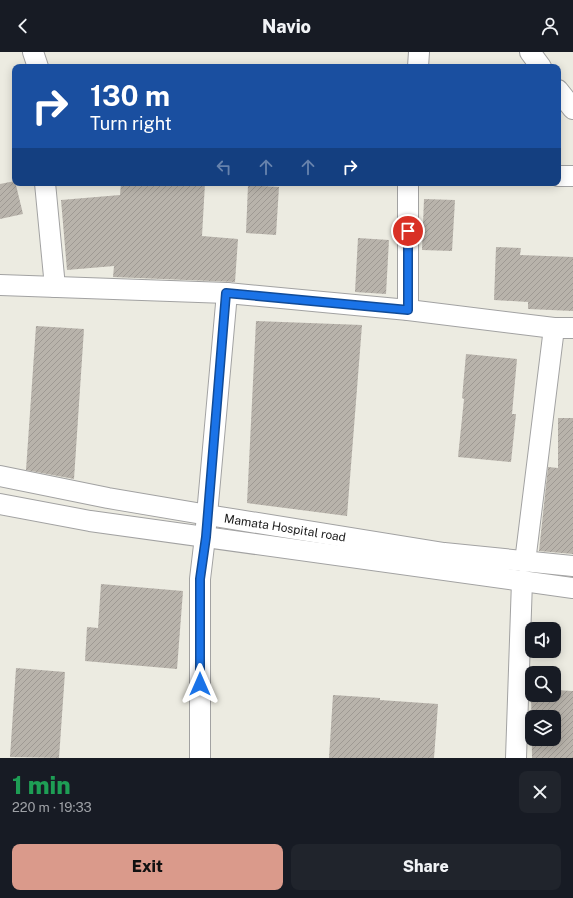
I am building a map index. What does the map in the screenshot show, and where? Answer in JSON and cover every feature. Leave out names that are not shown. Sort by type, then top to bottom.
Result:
[{"type":"street","points":[[33,52],[37,64]]},
{"type":"street","points":[[418,64],[419,52]]},
{"type":"street","points":[[530,52],[539,64]]},
{"type":"street","points":[[561,94],[573,110]]},
{"type":"street","points":[[561,176],[573,176]]},
{"type":"street","points":[[46,186],[55,287]]},
{"type":"street","points":[[408,186],[408,310]]},
{"type":"street","points":[[0,285],[226,293],[408,310],[563,328],[525,562]]},
{"type":"street","points":[[200,758],[200,579],[206,537],[226,293]]},
{"type":"street","name":"Mamata Hospital road","points":[[0,476],[108,498],[444,553],[573,566]]},
{"type":"street","name":"Mamata Hospital road","points":[[0,504],[90,521],[573,588]]},
{"type":"street","points":[[516,758],[522,581]]},
{"type":"building","points":[[12,182],[12,186],[16,186],[23,214],[0,219],[0,184]]},
{"type":"building","points":[[121,186],[205,186],[202,236],[238,239],[235,282],[113,277],[114,266],[67,270],[61,200],[120,195]]},
{"type":"building","points":[[248,186],[279,187],[276,235],[246,233]]},
{"type":"building","points":[[424,199],[455,200],[452,251],[422,250]]},
{"type":"building","points":[[358,238],[389,240],[386,294],[355,292]]},
{"type":"building","points":[[496,247],[521,248],[520,255],[573,257],[573,311],[528,309],[528,302],[494,300]]},
{"type":"building","points":[[256,321],[362,325],[347,516],[247,503]]},
{"type":"building","points":[[36,326],[84,329],[74,479],[26,470]]},
{"type":"building","points":[[466,354],[517,359],[512,414],[516,414],[511,462],[458,457],[464,399],[462,398]]},
{"type":"building","points":[[558,418],[573,418],[573,554],[539,551],[548,467],[558,468]]},
{"type":"building","points":[[101,584],[183,591],[177,669],[85,661],[87,627],[98,628]]},
{"type":"building","points":[[16,668],[65,672],[59,758],[10,757]]},
{"type":"building","points":[[561,690],[573,691],[573,758],[532,758],[532,746],[561,746],[561,710],[531,710],[531,702],[561,702]]},
{"type":"building","points":[[333,695],[438,704],[434,758],[329,758]]},
{"type":"route","points":[[200,684],[200,579],[206,537],[226,293],[408,310],[408,231]]}]
